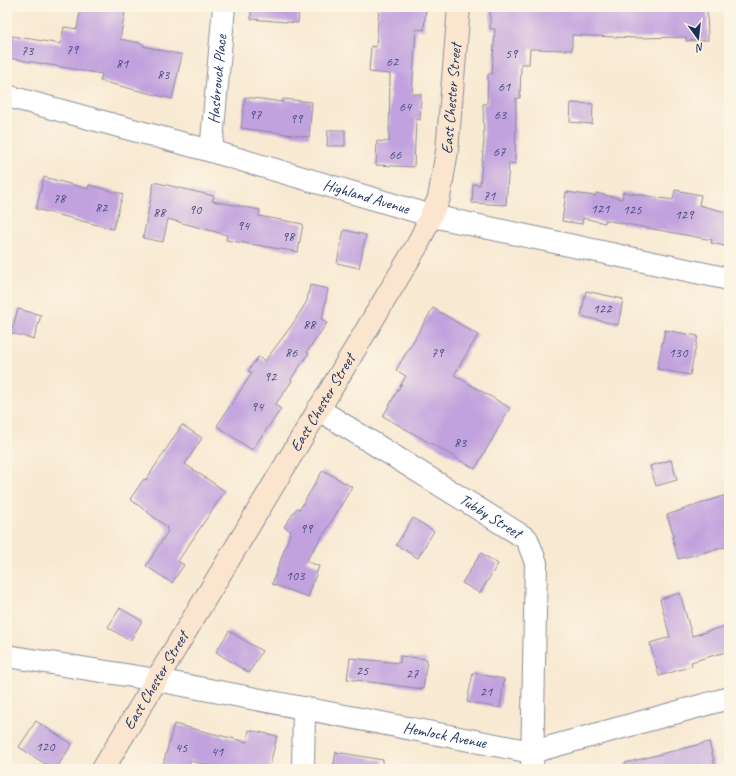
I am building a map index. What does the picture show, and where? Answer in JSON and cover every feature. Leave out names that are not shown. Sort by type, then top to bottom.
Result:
[{"type":"main road","name":"East Chester Street","points":[[103,769],[418,244],[432,216],[439,198],[447,151],[459,7]]},
{"type":"street","name":"Hasbrouck Place","points":[[211,151],[224,7]]},
{"type":"street","name":"Highland Avenue","points":[[7,96],[211,151],[432,216],[727,285]]},
{"type":"street","name":"Tubby Street","points":[[318,409],[527,540],[536,563],[532,761]]},
{"type":"street","name":"Hemlock Avenue","points":[[7,656],[157,680],[304,708],[532,761],[729,698]]},
{"type":"street","points":[[303,769],[304,708]]},
{"type":"building","points":[[81,7],[126,7],[120,39],[182,55],[172,99],[100,81],[102,74],[9,58],[12,36],[61,44],[64,27],[77,29]]},
{"type":"building","points":[[251,7],[299,7],[298,23],[251,19]]},
{"type":"building","points":[[379,7],[426,7],[424,30],[416,29],[412,94],[421,94],[420,120],[416,119],[414,167],[376,165],[377,141],[389,142],[390,74],[369,72],[371,46],[376,47]]},
{"type":"building","points":[[490,7],[627,7],[627,9],[707,7],[708,40],[686,41],[686,37],[636,38],[572,35],[572,50],[530,49],[529,64],[521,64],[520,98],[516,98],[515,164],[509,163],[506,205],[472,203],[473,184],[480,185],[484,139],[483,104],[487,104],[488,74],[492,74],[495,29],[490,29]]},
{"type":"building","points":[[245,97],[283,102],[283,99],[312,102],[309,137],[241,128]]},
{"type":"building","points":[[571,103],[593,104],[592,124],[570,122]]},
{"type":"building","points":[[328,130],[345,130],[345,146],[327,146]]},
{"type":"building","points":[[44,177],[88,189],[89,185],[123,194],[113,229],[36,209]]},
{"type":"building","points":[[154,182],[214,196],[212,201],[260,210],[259,216],[303,224],[298,252],[226,240],[227,235],[168,219],[163,242],[143,238]]},
{"type":"building","points":[[675,190],[701,195],[699,205],[729,213],[729,247],[711,243],[712,240],[605,220],[605,223],[583,218],[582,224],[562,221],[566,192],[595,196],[596,193],[622,199],[623,192],[673,200]]},
{"type":"building","points":[[344,230],[366,235],[359,268],[337,263]]},
{"type":"building","points":[[310,285],[328,289],[322,320],[327,323],[307,352],[309,353],[291,379],[292,381],[275,405],[281,409],[252,450],[217,426],[252,373],[248,371],[258,357],[265,361],[292,325],[307,301]]},
{"type":"building","points":[[586,291],[623,299],[618,325],[581,316]]},
{"type":"building","points":[[433,308],[478,335],[454,375],[510,408],[475,469],[383,416],[406,376],[396,370]]},
{"type":"building","points":[[18,309],[41,315],[34,339],[11,333]]},
{"type":"building","points":[[665,330],[698,336],[690,375],[657,369]]},
{"type":"building","points":[[182,425],[202,438],[185,464],[225,491],[178,561],[184,565],[172,583],[146,566],[168,531],[166,529],[167,527],[130,499],[144,479],[146,480]]},
{"type":"building","points":[[671,460],[677,480],[656,486],[650,466]]},
{"type":"building","points":[[323,470],[352,487],[306,561],[319,566],[308,597],[272,584],[291,531],[284,527],[297,508],[300,509]]},
{"type":"building","points":[[729,494],[729,546],[678,559],[672,537],[674,536],[667,515]]},
{"type":"building","points":[[413,518],[434,531],[418,558],[396,545]]},
{"type":"building","points":[[481,553],[498,564],[480,593],[462,583]]},
{"type":"building","points":[[680,593],[692,636],[729,625],[729,651],[691,662],[692,666],[659,676],[650,643],[670,637],[660,599]]},
{"type":"building","points":[[120,608],[142,621],[130,641],[108,627]]},
{"type":"building","points":[[229,631],[262,651],[249,673],[216,652]]},
{"type":"building","points":[[400,656],[427,659],[423,689],[347,679],[350,658],[400,663]]},
{"type":"building","points":[[473,673],[504,679],[500,708],[467,702]]},
{"type":"building","points":[[36,721],[72,744],[56,769],[53,769],[19,747]]},
{"type":"building","points":[[174,724],[247,742],[249,730],[277,736],[269,769],[223,769],[190,761],[188,769],[163,765]]},
{"type":"building","points":[[709,742],[716,769],[626,769],[625,763]]},
{"type":"building","points":[[336,752],[383,760],[382,769],[333,769]]}]
